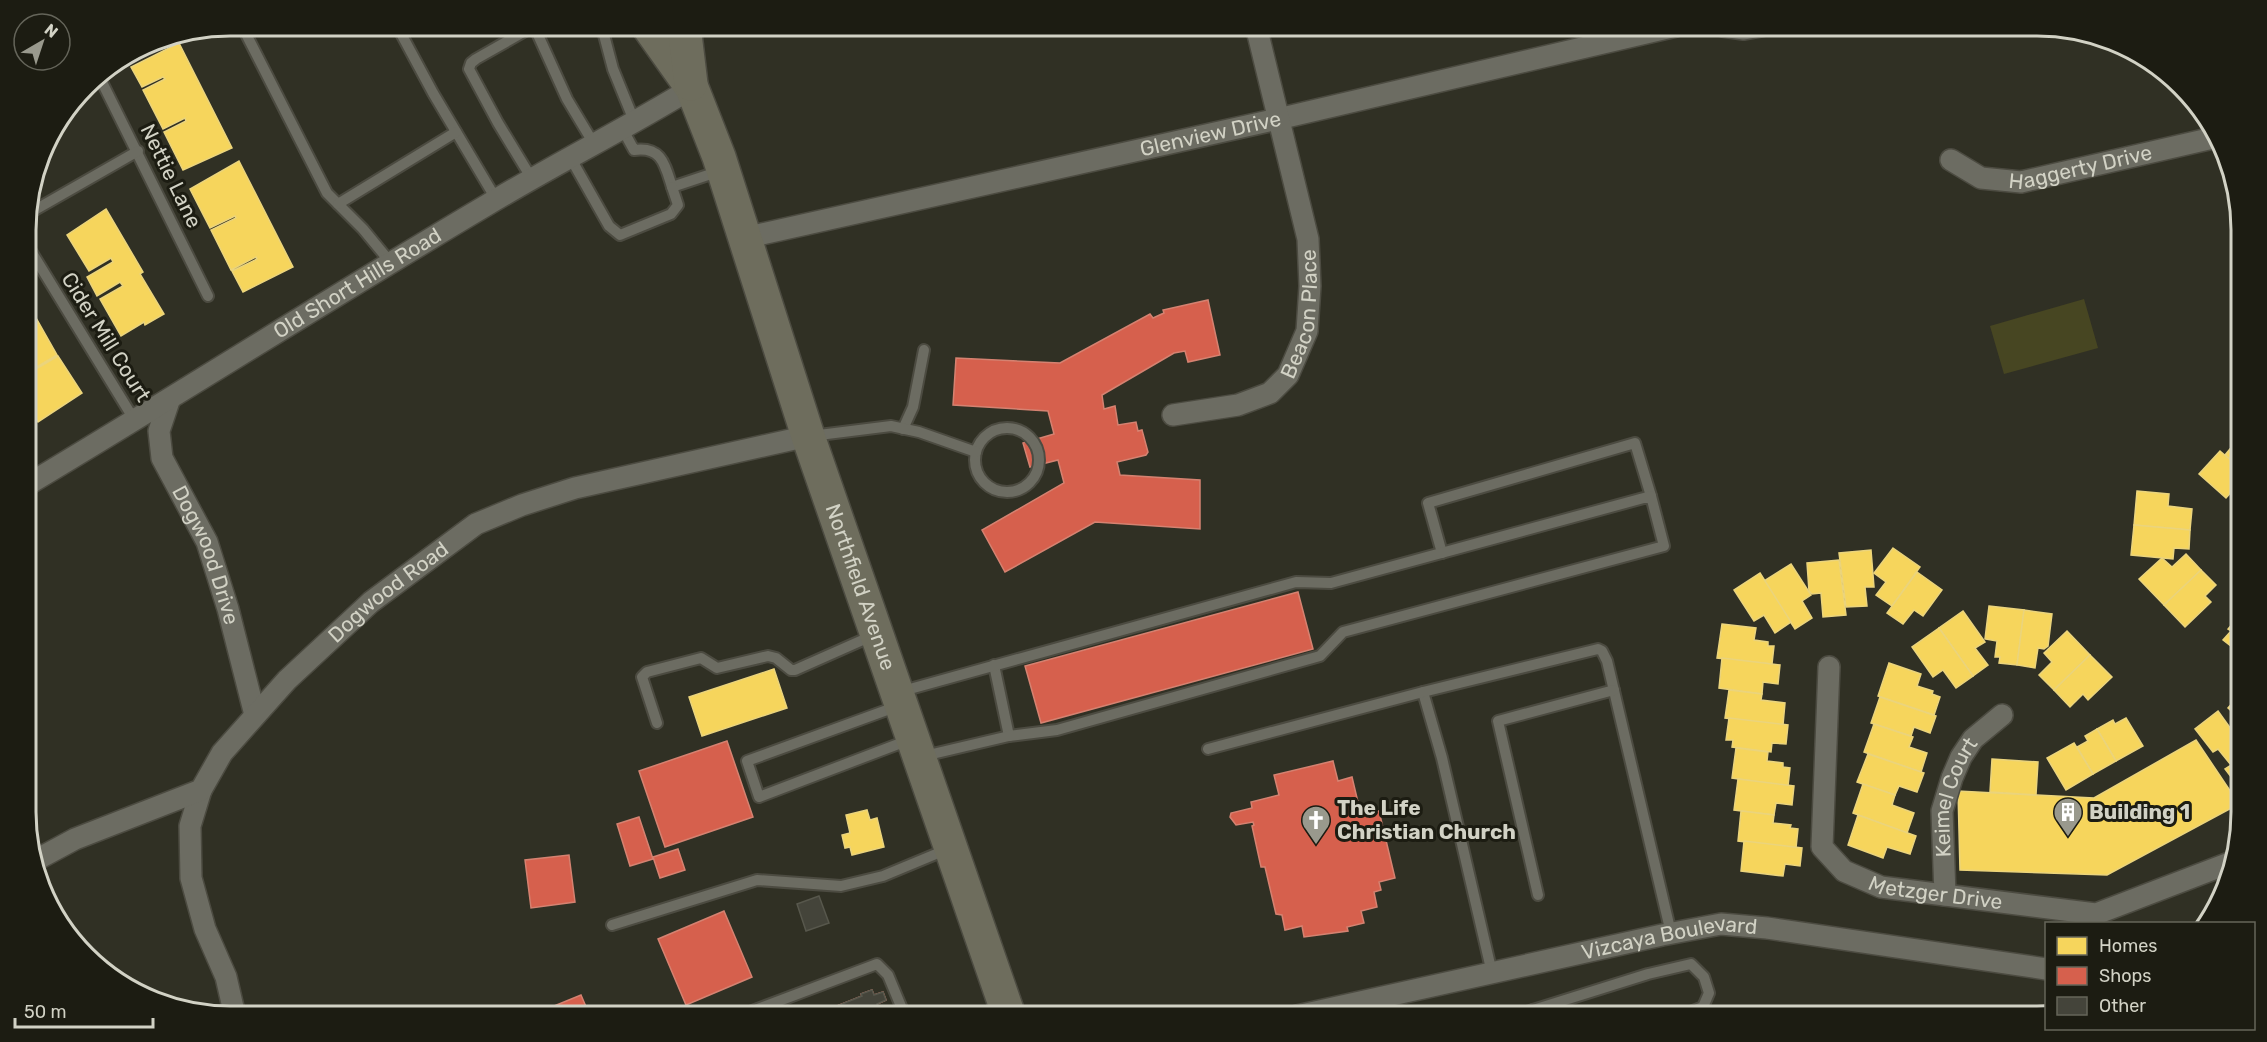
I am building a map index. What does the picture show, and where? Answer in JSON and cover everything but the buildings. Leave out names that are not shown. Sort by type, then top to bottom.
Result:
[{"type":"main road","points":[[655,36],[692,88]]},
{"type":"main road","points":[[685,36],[692,88]]},
{"type":"main road","name":"Northfield Avenue","points":[[692,88],[721,164],[808,436],[1006,1006]]},
{"type":"street","name":"Beacon Place","points":[[1173,415],[1238,405],[1270,393],[1288,375],[1307,331],[1310,286],[1308,240],[1258,36]]},
{"type":"street","name":"Glenview Drive","points":[[744,238],[1278,119],[1633,36]]},
{"type":"street","name":"Old Short Hills Road","points":[[36,480],[169,401],[496,199],[629,126],[692,88]]},
{"type":"street","name":"Haggerty Drive","points":[[1951,160],[1981,178],[2020,182],[2208,139]]},
{"type":"street","name":"Dogwood Drive","points":[[169,401],[159,431],[162,458],[207,542],[228,609],[255,715]]},
{"type":"street","name":"Dogwood Road","points":[[201,790],[222,753],[287,680],[371,602],[415,567],[476,524],[522,505],[575,488],[808,436]]},
{"type":"street","name":"Metzger Drive","points":[[1829,667],[1822,847],[1844,871],[1881,888],[2096,914],[2223,865]]},
{"type":"street","name":"Keimel Court","points":[[1946,896],[1942,811],[1952,778],[1961,757],[1973,739],[2002,715]]},
{"type":"street","points":[[42,857],[75,839],[201,790]]},
{"type":"street","points":[[201,790],[190,826],[191,878],[205,929],[226,977],[233,1006]]},
{"type":"street","name":"Vizcaya Boulevard","points":[[1342,1006],[1721,924],[1767,928],[2045,969]]},
{"type":"lane","points":[[247,36],[327,193],[363,230],[391,264]]},
{"type":"lane","points":[[403,36],[496,199]]},
{"type":"lane","points":[[516,36],[476,59],[471,63],[469,69],[532,179]]},
{"type":"lane","points":[[539,36],[567,99],[594,144]]},
{"type":"lane","points":[[570,158],[609,226],[620,235],[671,214],[678,205],[663,159],[649,151],[634,150],[604,36]]},
{"type":"lane","name":"Nettie Lane","points":[[103,83],[208,296]]},
{"type":"lane","points":[[338,204],[456,132]]},
{"type":"lane","points":[[37,208],[138,151]]},
{"type":"lane","points":[[672,187],[721,164]]},
{"type":"lane","name":"Cider Mill Court","points":[[36,259],[135,421]]},
{"type":"lane","points":[[903,429],[913,406],[924,350]]},
{"type":"lane","points":[[808,436],[891,426],[976,452]]},
{"type":"lane","points":[[1008,428],[1019,430],[1035,444],[1039,464],[1030,483],[1022,489],[1012,492],[1001,491],[992,488],[984,481],[975,462],[976,452],[988,435],[1008,428]]},
{"type":"lane","points":[[1442,553],[1428,503],[1635,443],[1651,496],[1664,546],[1343,632],[1320,656],[1058,730],[917,748],[759,796],[747,761],[899,699],[994,665],[1296,582],[1331,583],[1442,553],[1651,496]]},
{"type":"lane","points":[[657,723],[642,677],[646,672],[701,658],[717,668],[768,656],[776,658],[791,670],[795,670],[877,634]]},
{"type":"lane","points":[[1208,749],[1423,692],[1598,649],[1602,651],[1607,661],[1671,933]]},
{"type":"lane","points":[[994,665],[1008,736]]},
{"type":"lane","points":[[1538,895],[1497,721],[1614,690]]},
{"type":"lane","points":[[1423,692],[1442,758],[1492,973]]},
{"type":"lane","points":[[612,925],[757,880],[841,886],[883,876],[951,847]]},
{"type":"lane","points":[[766,1006],[877,964],[888,975],[901,1006]]},
{"type":"lane","points":[[1554,1006],[1648,974],[1691,964],[1704,977],[1709,993],[1703,1006]]},
{"type":"shaded area","points":[[2084,299],[2098,348],[2004,374],[1990,326]]},
{"type":"place","name":"Building 1","points":[[2068,838]]},
{"type":"place","name":"The Life Christian Church","points":[[1316,846]]}]
